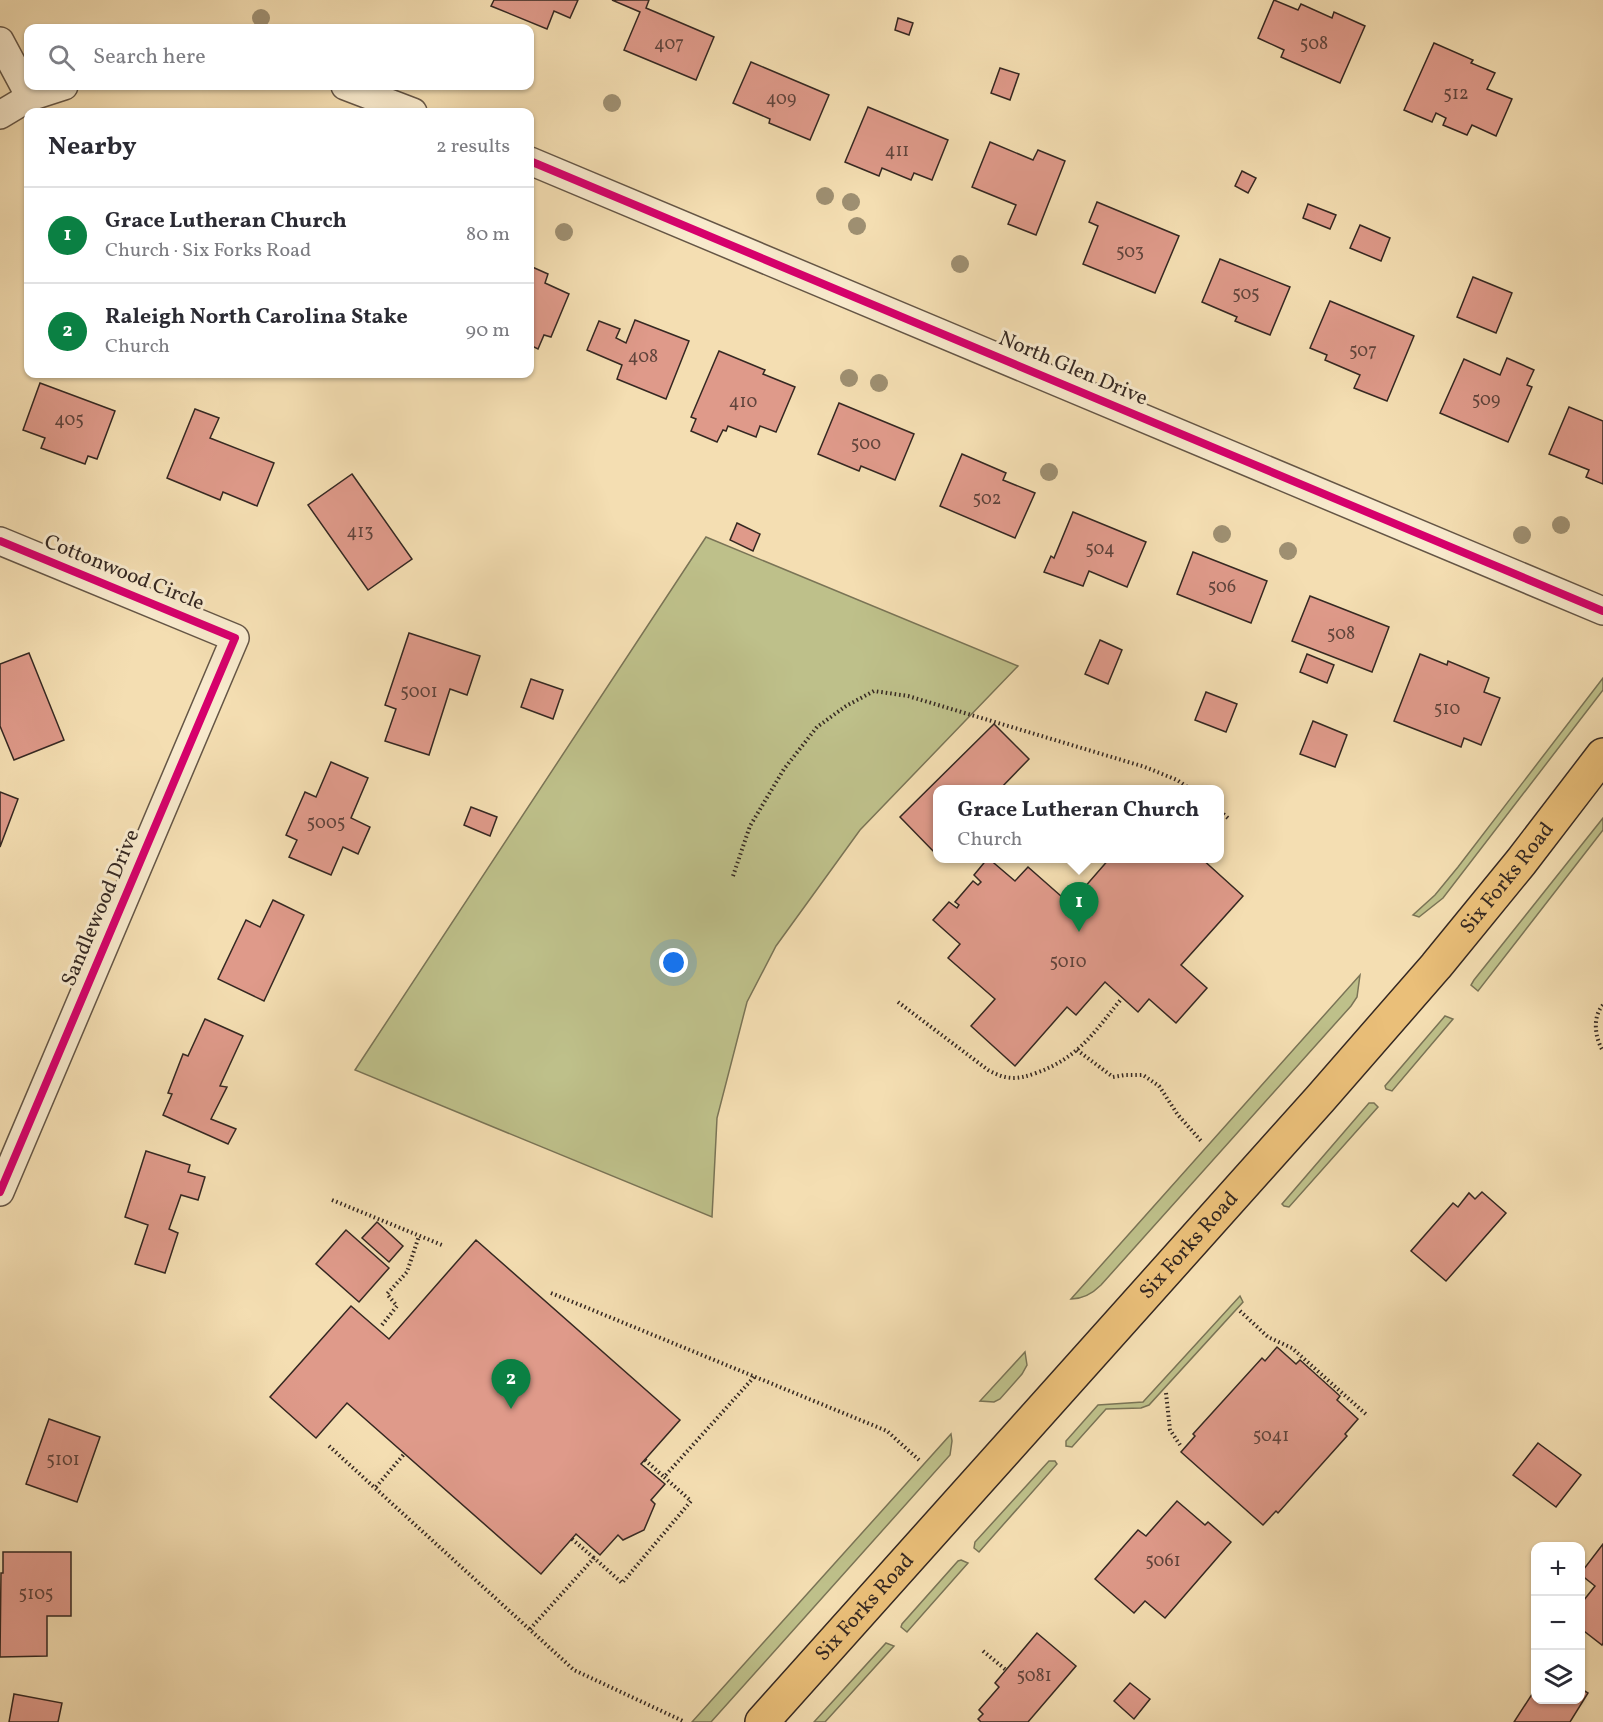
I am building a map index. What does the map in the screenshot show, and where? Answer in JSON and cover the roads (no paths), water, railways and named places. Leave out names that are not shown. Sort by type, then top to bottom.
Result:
[{"type":"main road","name":"Six Forks Road","points":[[762,1722],[1320,1099],[1420,984],[1521,862],[1603,755]]},
{"type":"street","points":[[0,41],[24,86]]},
{"type":"street","points":[[26,90],[30,97]]},
{"type":"street","points":[[0,115],[30,97],[52,90]]},
{"type":"street","points":[[355,90],[403,108]]},
{"type":"street","name":"North Glen Drive","points":[[534,163],[1603,611]]},
{"type":"street","name":"Cottonwood Circle","points":[[0,541],[235,638]]},
{"type":"street","name":"Sandlewood Drive","points":[[0,1192],[235,638]]},
{"type":"place","name":"Grace Lutheran Church","points":[[1079,932]]},
{"type":"place","name":"Raleigh North Carolina Stake","points":[[511,1409]]}]
